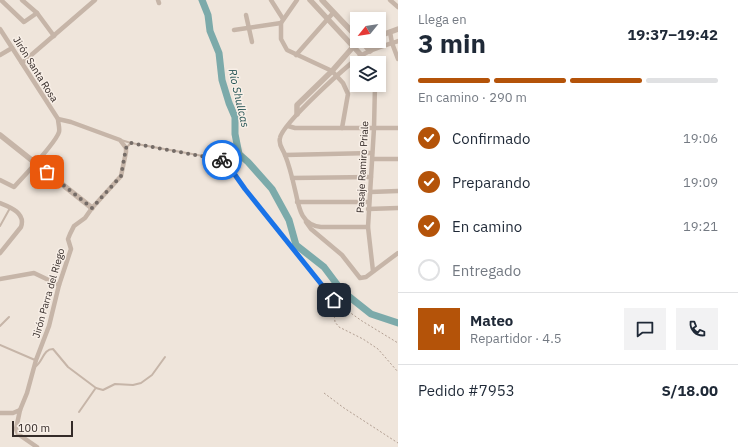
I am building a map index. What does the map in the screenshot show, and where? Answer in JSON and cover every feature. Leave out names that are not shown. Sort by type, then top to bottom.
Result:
[{"type":"street","points":[[1,0],[24,22],[37,12]]},
{"type":"street","points":[[22,0],[37,12],[54,36]]},
{"type":"street","points":[[22,63],[95,0]]},
{"type":"street","points":[[271,0],[282,21],[281,39],[285,47],[296,55],[332,71],[343,83],[348,94],[342,128]]},
{"type":"street","points":[[234,30],[282,21],[297,0]]},
{"type":"street","points":[[310,0],[350,44]]},
{"type":"street","points":[[322,0],[350,29]]},
{"type":"street","points":[[393,1],[398,7]]},
{"type":"street","points":[[296,55],[333,13]]},
{"type":"street","points":[[246,15],[252,42]]},
{"type":"street","name":"Jirón Santa Rosa","points":[[0,29],[58,119]]},
{"type":"street","points":[[386,33],[398,30]]},
{"type":"street","points":[[390,32],[392,43],[398,59]]},
{"type":"street","points":[[354,48],[362,56],[370,51],[398,41]]},
{"type":"street","points":[[0,55],[12,48]]},
{"type":"street","points":[[297,114],[297,106],[332,71],[352,48]]},
{"type":"street","points":[[350,66],[297,114],[280,135],[280,146],[285,154],[298,206],[305,220],[311,229],[342,255],[359,277],[364,278],[398,253]]},
{"type":"street","name":"Pasaje Ramiro Priale","points":[[305,220],[321,227],[368,227],[375,92]]},
{"type":"street","points":[[0,135],[35,164],[92,208],[121,176],[126,148],[120,140],[71,122],[58,119],[59,131],[56,138],[35,164],[14,187],[0,180]]},
{"type":"street","points":[[288,126],[295,128],[398,128]]},
{"type":"street","points":[[285,154],[372,153]]},
{"type":"street","points":[[372,160],[398,159]]},
{"type":"street","points":[[292,178],[371,177]]},
{"type":"street","points":[[370,192],[398,192]]},
{"type":"street","points":[[298,202],[369,202]]},
{"type":"street","points":[[0,203],[17,212],[22,220],[21,227],[0,253]]},
{"type":"street","name":"Jirón Parra del Riego","points":[[37,447],[16,431],[16,427],[36,360],[49,326],[59,285],[71,248],[68,239],[72,228],[85,218],[92,208]]},
{"type":"street","points":[[368,209],[398,208]]},
{"type":"street","points":[[368,227],[373,271]]},
{"type":"street","points":[[0,279],[32,273],[59,285]]},
{"type":"street","points":[[0,413],[8,414],[20,410]]},
{"type":"lane","points":[[120,140],[220,159],[228,165],[240,183],[334,300]]},
{"type":"lane","points":[[126,148],[131,143]]},
{"type":"lane","points":[[0,226],[10,208]]},
{"type":"lane","points":[[0,326],[9,317]]},
{"type":"lane","points":[[0,345],[36,360]]},
{"type":"lane","points":[[34,368],[40,363],[44,354],[49,349],[53,349],[68,367],[96,388],[103,390],[115,384],[134,385],[141,383],[152,375],[165,357]]},
{"type":"lane","points":[[79,412],[96,388]]},
{"type":"path","points":[[398,343],[362,321],[334,300],[332,307],[335,322],[339,327],[363,339],[378,349],[398,372]]},
{"type":"path","points":[[324,393],[344,408],[398,443]]},
{"type":"waterway","name":"Río Shullcas","points":[[202,0],[208,15],[210,31],[219,53],[222,80],[235,117],[235,134],[239,154],[272,189],[289,220],[296,245],[324,267],[342,291],[371,314],[398,323]]},
{"type":"way so far","points":[[47,172],[92,208],[121,176],[126,148],[131,143],[222,160]]},
{"type":"route","points":[[222,160],[228,165],[245,189],[334,300]]}]
